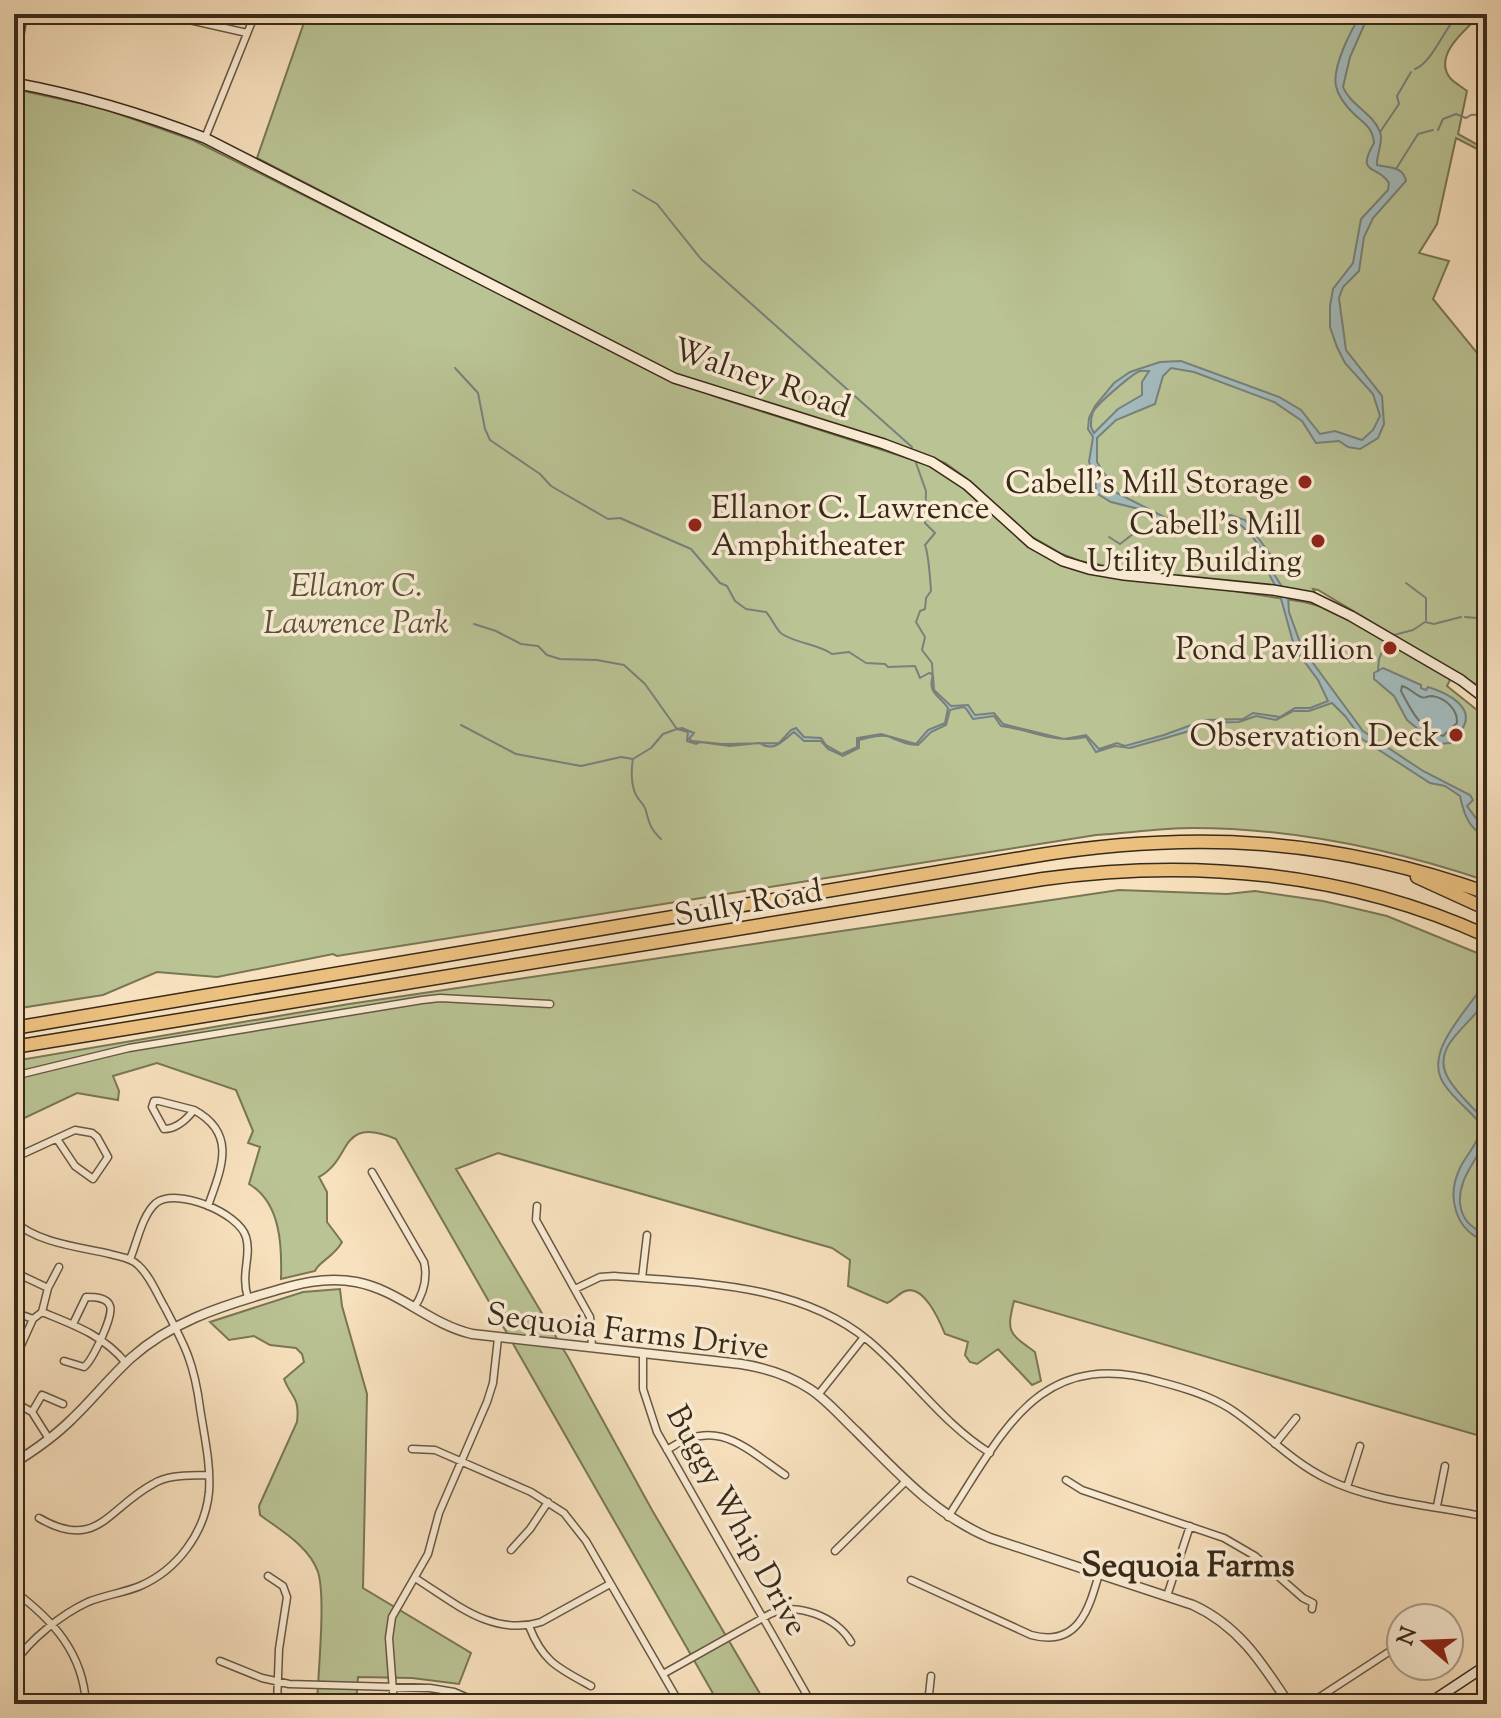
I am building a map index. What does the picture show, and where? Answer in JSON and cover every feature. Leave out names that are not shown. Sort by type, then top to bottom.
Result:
[{"type":"highway","name":"Sully Road","points":[[14,1028],[1071,850],[1149,842],[1211,840],[1292,845],[1352,855],[1439,876],[1487,893]]},
{"type":"highway","points":[[1352,855],[1414,875],[1487,909]]},
{"type":"highway","name":"Sully Road","points":[[14,1047],[1101,872],[1202,870],[1297,878],[1398,901],[1487,936]]},
{"type":"main road","name":"Walney Road","points":[[14,83],[63,93],[205,138],[674,378],[932,462],[967,485],[1031,543],[1063,561],[1124,575],[1273,590],[1320,600],[1461,680],[1487,700]]},
{"type":"main road","points":[[1428,1704],[1487,1665]]},
{"type":"street","points":[[14,72],[24,14]]},
{"type":"street","points":[[163,14],[247,33]]},
{"type":"street","points":[[205,138],[255,14]]},
{"type":"street","points":[[1487,269],[1484,287],[1487,304]]},
{"type":"street","points":[[14,1076],[129,1048],[422,1000],[550,1004]]},
{"type":"street","points":[[194,1110],[168,1130],[164,1129],[152,1103],[159,1101],[194,1110],[207,1117],[212,1124],[224,1153],[208,1206]]},
{"type":"street","points":[[14,1158],[75,1130],[97,1137],[108,1157],[93,1179],[75,1166],[57,1139]]},
{"type":"street","points":[[372,1172],[424,1262],[424,1290],[414,1308]]},
{"type":"street","points":[[130,1259],[149,1211],[157,1203],[166,1198],[180,1198],[208,1206],[236,1221],[245,1234],[248,1252],[243,1279],[248,1298]]},
{"type":"street","points":[[537,1206],[536,1220],[590,1317],[592,1347]]},
{"type":"street","points":[[14,1221],[28,1232],[45,1238],[130,1259],[149,1279],[176,1327],[194,1369],[209,1475],[202,1521],[175,1562],[143,1584],[91,1601],[30,1645],[14,1664]]},
{"type":"street","points":[[642,1278],[647,1235]]},
{"type":"street","points":[[14,1361],[33,1319],[42,1312],[48,1288],[59,1267]]},
{"type":"street","points":[[14,1272],[48,1288]]},
{"type":"street","points":[[575,1289],[605,1276],[642,1278],[759,1292],[785,1297],[822,1311],[864,1337],[968,1438],[990,1453]]},
{"type":"street","name":"Sequoia Farms Drive","points":[[14,1463],[71,1421],[126,1363],[176,1327],[212,1310],[302,1282],[333,1279],[358,1282],[382,1289],[454,1329],[498,1338],[760,1367],[791,1378],[818,1395],[906,1481],[948,1517],[990,1538],[1205,1611],[1237,1633],[1257,1655],[1289,1704]]},
{"type":"street","points":[[64,1361],[84,1367],[89,1363],[102,1338],[111,1309],[102,1299],[86,1297],[73,1324]]},
{"type":"street","points":[[14,1312],[33,1319]]},
{"type":"street","points":[[42,1312],[102,1338],[126,1363]]},
{"type":"street","points":[[818,1395],[864,1337]]},
{"type":"street","points":[[394,1704],[390,1624],[428,1554],[439,1513],[490,1393],[498,1338]]},
{"type":"street","name":"Buggy Whip Drive","points":[[643,1354],[642,1377],[653,1424],[812,1704]]},
{"type":"street","points":[[948,1517],[1022,1409],[1046,1390],[1072,1379],[1110,1372],[1143,1376],[1210,1398],[1242,1417],[1313,1472],[1347,1487],[1487,1517]]},
{"type":"street","points":[[32,1412],[42,1395],[63,1404]]},
{"type":"street","points":[[14,1402],[32,1412],[49,1439]]},
{"type":"street","points":[[1275,1444],[1296,1418]]},
{"type":"street","points":[[667,1450],[693,1436],[720,1435],[737,1442],[785,1475]]},
{"type":"street","points":[[1347,1487],[1360,1446]]},
{"type":"street","points":[[412,1449],[431,1449],[548,1502],[578,1528],[680,1704]]},
{"type":"street","points":[[1437,1506],[1445,1466]]},
{"type":"street","points":[[39,1518],[64,1530],[84,1531],[106,1522],[155,1482],[171,1477],[209,1475]]},
{"type":"street","points":[[1066,1480],[1082,1490],[1240,1546],[1273,1569],[1312,1606]]},
{"type":"street","points":[[835,1551],[906,1481]]},
{"type":"street","points":[[511,1550],[548,1502]]},
{"type":"street","points":[[1167,1596],[1190,1526]]},
{"type":"street","points":[[911,1580],[1031,1635],[1048,1638],[1061,1635],[1080,1622],[1087,1612],[1099,1574]]},
{"type":"street","points":[[268,1576],[283,1586],[287,1597],[277,1704]]},
{"type":"street","points":[[415,1578],[484,1621],[509,1627],[529,1626],[547,1619],[610,1584]]},
{"type":"street","points":[[14,1591],[55,1625],[77,1668],[86,1704]]},
{"type":"street","points":[[663,1674],[763,1618],[787,1608],[802,1610],[839,1627],[851,1642]]},
{"type":"street","points":[[529,1626],[548,1660],[591,1686]]},
{"type":"street","points":[[1309,1704],[1385,1654]]},
{"type":"street","points":[[220,1661],[278,1682],[444,1690],[482,1704]]},
{"type":"street","points":[[928,1704],[931,1676]]},
{"type":"green space","points":[[307,14],[1482,14],[1453,43],[1445,61],[1451,79],[1467,91],[1458,134],[1487,150],[1487,154],[1456,138],[1437,224],[1419,253],[1449,261],[1433,299],[1487,365],[1487,691],[1318,590],[1313,589],[1315,593],[1139,572],[1080,561],[1062,554],[1029,535],[945,463],[901,446],[679,376],[257,158]]},
{"type":"green space","name":"Ellanor C. Lawrence Park","points":[[14,89],[102,108],[193,140],[669,378],[717,397],[932,466],[965,486],[1024,543],[1063,564],[1304,602],[1334,610],[1451,678],[1447,686],[1487,718],[1487,881],[1379,850],[1306,836],[1193,828],[1096,835],[337,956],[333,954],[217,977],[157,972],[103,995],[14,1009]]},
{"type":"green space","points":[[1119,890],[1227,894],[1255,891],[1323,901],[1387,916],[1487,957],[1487,1438],[1014,1301],[1010,1320],[1012,1331],[1035,1352],[1041,1381],[1032,1385],[998,1349],[977,1364],[970,1362],[965,1355],[968,1342],[945,1334],[930,1304],[917,1292],[903,1292],[887,1303],[848,1286],[850,1260],[832,1248],[498,1153],[456,1169],[568,1357],[652,1510],[766,1704],[719,1704],[396,1139],[364,1132],[355,1136],[330,1169],[319,1177],[327,1192],[327,1222],[342,1242],[315,1271],[281,1279],[280,1239],[273,1214],[260,1192],[249,1184],[260,1147],[248,1143],[253,1131],[236,1090],[157,1063],[113,1076],[119,1091],[118,1100],[77,1093],[14,1123],[14,1061],[349,1004]]},
{"type":"green space","points":[[340,1289],[367,1394],[363,1588],[471,1653],[459,1684],[412,1678],[358,1677],[356,1704],[317,1704],[321,1617],[318,1572],[301,1546],[260,1515],[259,1506],[297,1422],[296,1402],[284,1379],[304,1362],[302,1354],[296,1348],[270,1345],[254,1336],[229,1340],[210,1322],[303,1292]]},
{"type":"water","points":[[1362,14],[1369,14],[1350,57],[1343,87],[1377,125],[1381,140],[1377,165],[1399,170],[1406,181],[1373,218],[1364,237],[1359,271],[1343,287],[1339,298],[1346,350],[1382,396],[1384,424],[1378,438],[1360,449],[1348,447],[1339,441],[1316,443],[1302,421],[1274,402],[1194,372],[1171,368],[1163,376],[1155,404],[1116,420],[1097,438],[1097,462],[1117,493],[1174,522],[1231,515],[1245,520],[1270,554],[1270,568],[1288,596],[1289,612],[1302,648],[1363,731],[1423,771],[1470,795],[1473,800],[1467,806],[1484,829],[1482,839],[1487,845],[1487,853],[1478,844],[1479,833],[1469,821],[1460,796],[1445,786],[1430,783],[1362,739],[1332,703],[1309,711],[1293,711],[1276,720],[1256,716],[1239,722],[1203,723],[1196,729],[1130,748],[1115,746],[1096,752],[1086,737],[1065,739],[1086,735],[1099,749],[1117,743],[1125,746],[1205,720],[1243,719],[1253,713],[1280,717],[1295,708],[1310,708],[1328,701],[1318,680],[1295,649],[1280,595],[1268,572],[1265,554],[1249,532],[1234,520],[1169,526],[1139,509],[1111,502],[1096,493],[1095,477],[1089,462],[1093,437],[1088,429],[1095,406],[1114,383],[1130,372],[1160,362],[1181,361],[1279,397],[1301,410],[1320,434],[1335,431],[1362,440],[1373,430],[1380,416],[1373,394],[1345,363],[1330,327],[1333,289],[1353,263],[1361,219],[1388,190],[1389,183],[1367,165],[1374,143],[1372,133],[1345,104],[1336,86],[1337,69],[1348,38]],"holes":[[[1149,371],[1142,382],[1142,395],[1118,409],[1094,433],[1092,417],[1098,405],[1136,373]]]},
{"type":"water","points":[[1383,668],[1421,685],[1421,688],[1426,690],[1428,687],[1444,693],[1459,703],[1464,709],[1465,724],[1459,733],[1456,732],[1451,743],[1436,744],[1407,720],[1394,696],[1374,679],[1374,673]]},
{"type":"water","points":[[933,675],[934,690],[951,706],[968,705],[975,715],[994,713],[1003,724],[1063,739],[1001,726],[994,716],[973,719],[963,707],[950,710],[946,725],[931,732],[918,745],[876,736],[859,740],[859,748],[843,756],[828,749],[821,741],[804,741],[794,732],[778,744],[774,746],[760,743],[779,743],[796,728],[804,737],[821,738],[826,745],[842,754],[857,747],[857,738],[881,734],[916,744],[928,730],[945,723],[948,708],[933,690]]},
{"type":"water","points":[[677,729],[694,733],[689,739],[692,741],[755,743],[730,746],[696,744],[687,741],[688,732]]},
{"type":"water","points":[[1487,978],[1486,997],[1481,1007],[1449,1043],[1443,1064],[1455,1089],[1487,1124],[1482,1145],[1463,1182],[1460,1203],[1465,1219],[1487,1236],[1487,1242],[1467,1230],[1456,1212],[1456,1179],[1477,1141],[1480,1129],[1479,1122],[1444,1084],[1439,1071],[1439,1057],[1451,1030]]},
{"type":"waterway","points":[[1415,69],[1427,60],[1459,14]]},
{"type":"waterway","points":[[1380,132],[1399,104],[1397,96],[1411,72]]},
{"type":"waterway","points":[[1438,130],[1443,119],[1456,114],[1466,118],[1487,114]]},
{"type":"waterway","points":[[1396,169],[1418,134],[1433,130]]},
{"type":"waterway","points":[[633,190],[657,204],[701,259],[912,447]]},
{"type":"waterway","points":[[455,368],[478,393],[490,440],[540,474],[551,486],[608,519],[620,518],[691,549],[720,583],[727,586],[735,601],[746,609],[766,612],[780,632],[788,637],[832,654],[849,652],[866,663],[885,664],[888,667],[915,666],[920,678],[932,674]]},
{"type":"waterway","points":[[916,463],[926,491],[925,523],[935,533],[925,545],[931,591],[926,598],[925,609],[920,611],[916,622],[925,637],[922,650],[932,663],[933,680]]},
{"type":"waterway","points":[[1109,537],[1120,544],[1133,534],[1168,524]]},
{"type":"waterway","points":[[1406,583],[1426,598],[1426,620]]},
{"type":"waterway","points":[[1394,635],[1413,630],[1425,622],[1434,624],[1461,617]]},
{"type":"waterway","points":[[1465,617],[1477,618]]},
{"type":"waterway","points":[[461,725],[516,754],[581,766],[621,757],[633,759],[651,748],[663,734],[677,729],[645,684],[624,665],[597,660],[560,659],[547,655],[538,646],[521,644],[474,624]]},
{"type":"waterway","points":[[1378,671],[1386,642]]},
{"type":"waterway","points":[[633,759],[634,791],[649,823],[661,839]]},
{"type":"place","name":"Cabell's Mill Storage","points":[[1305,482]]},
{"type":"place","name":"Ellanor C. Lawrence Amphitheater","points":[[695,525]]},
{"type":"place","name":"Cabell's Mill Utility Building","points":[[1318,541]]},
{"type":"place","name":"Pond Pavillion","points":[[1390,648]]},
{"type":"place","name":"Observation Deck","points":[[1456,735]]},
{"type":"district","name":"Sequoia Farms","points":[[1188,1564]]}]
